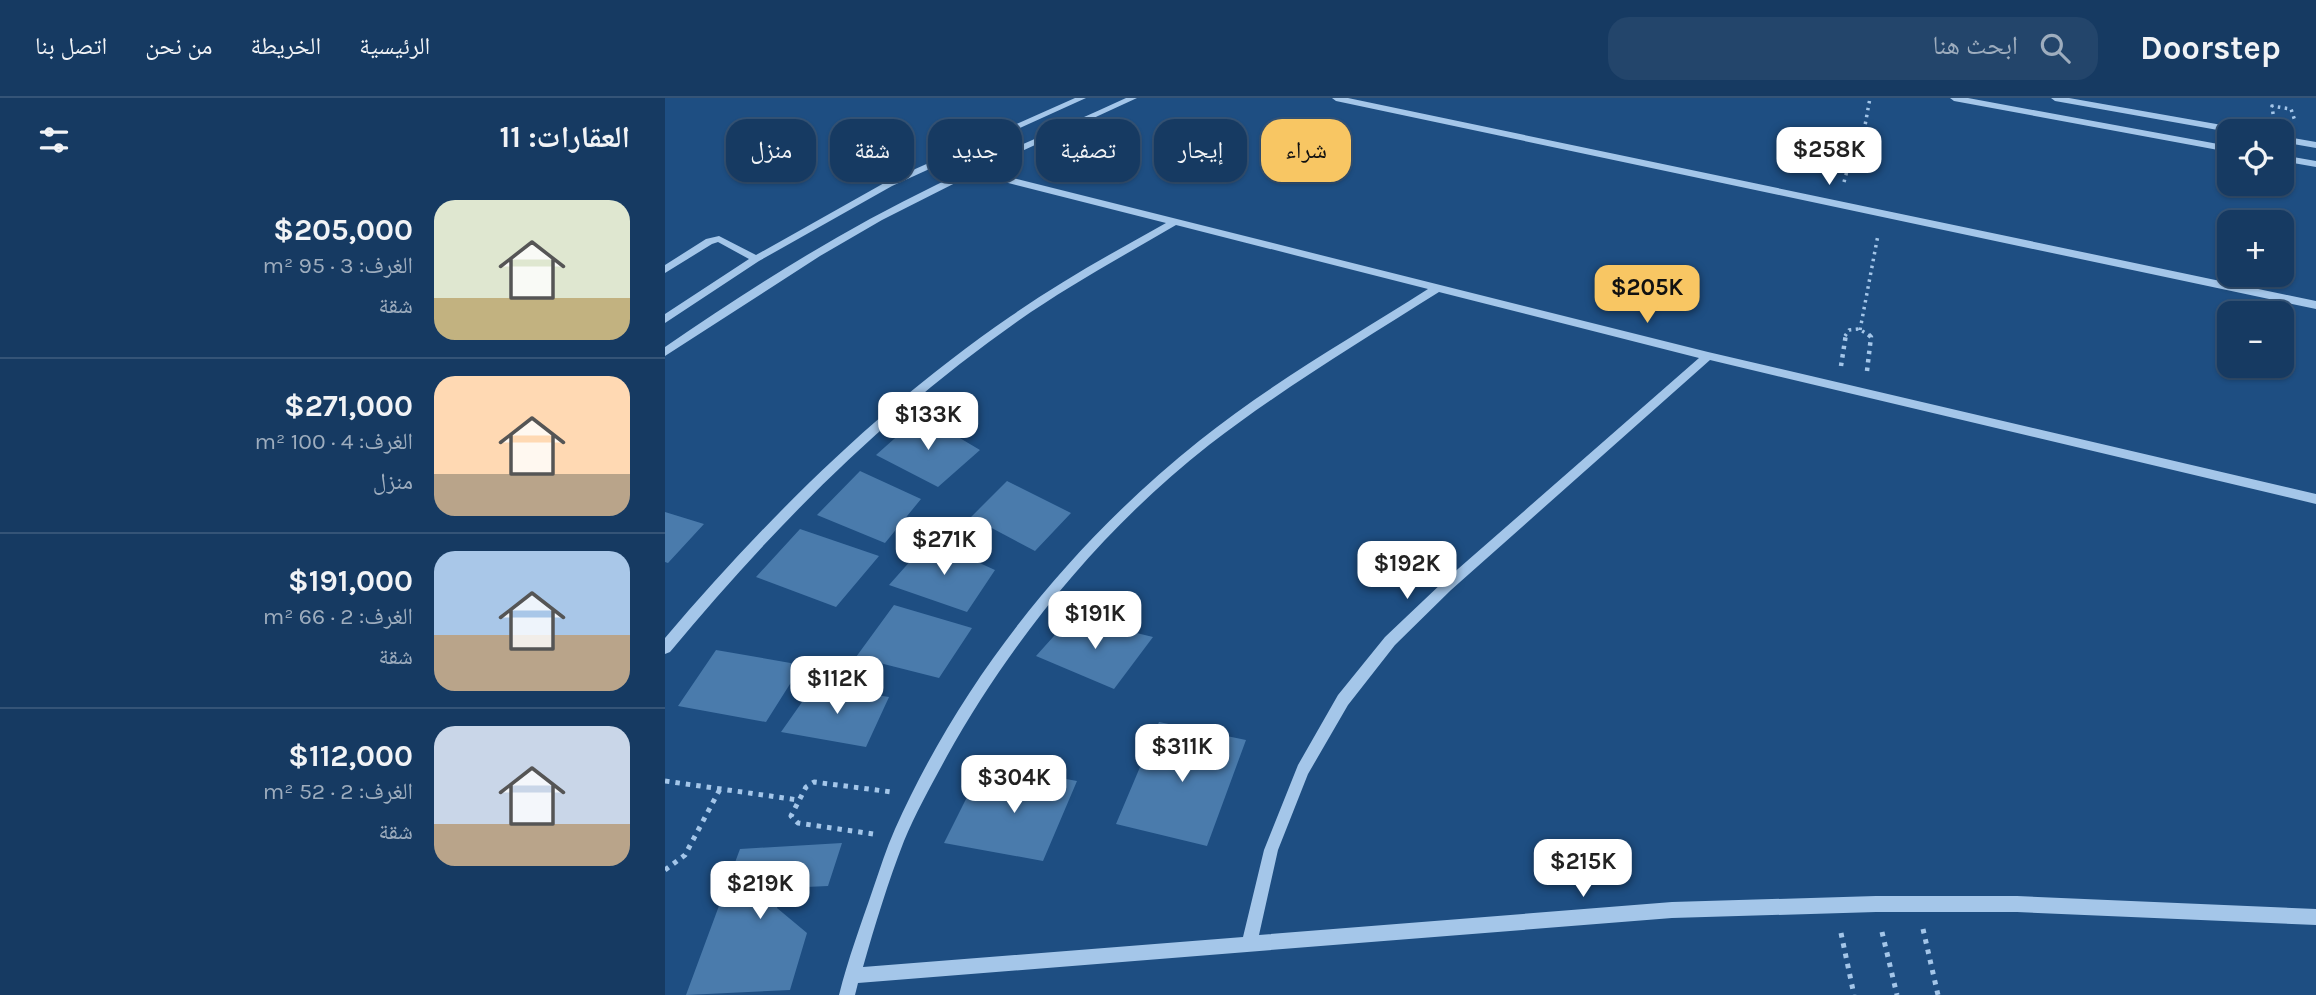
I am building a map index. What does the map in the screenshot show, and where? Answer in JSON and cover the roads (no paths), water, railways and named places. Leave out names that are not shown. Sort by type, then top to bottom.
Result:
[{"type":"street","points":[[665,319],[756,259],[889,184],[1082,98]]},
{"type":"street","points":[[1022,149],[1133,98]]},
{"type":"street","points":[[1336,98],[2316,305]]},
{"type":"street","points":[[1954,98],[2217,147]]},
{"type":"street","points":[[2055,98],[2217,127]]},
{"type":"street","points":[[2294,141],[2316,145]]},
{"type":"street","points":[[2294,160],[2316,164]]},
{"type":"street","points":[[665,352],[813,255],[951,182]]},
{"type":"street","points":[[1016,182],[1707,356],[2316,499]]},
{"type":"street","points":[[665,648],[762,536],[877,425],[994,332],[1052,293],[1174,222]]},
{"type":"street","points":[[665,270],[705,244],[719,239],[756,259]]},
{"type":"street","points":[[847,995],[898,838],[918,796],[971,705],[1026,625],[1084,556],[1143,496],[1203,444],[1263,400],[1437,288]]},
{"type":"street","points":[[1249,943],[1271,850],[1303,770],[1343,700],[1390,640],[1447,586],[1707,356]]},
{"type":"street","points":[[852,976],[1672,910],[1917,904],[2176,909],[2316,917]]}]
